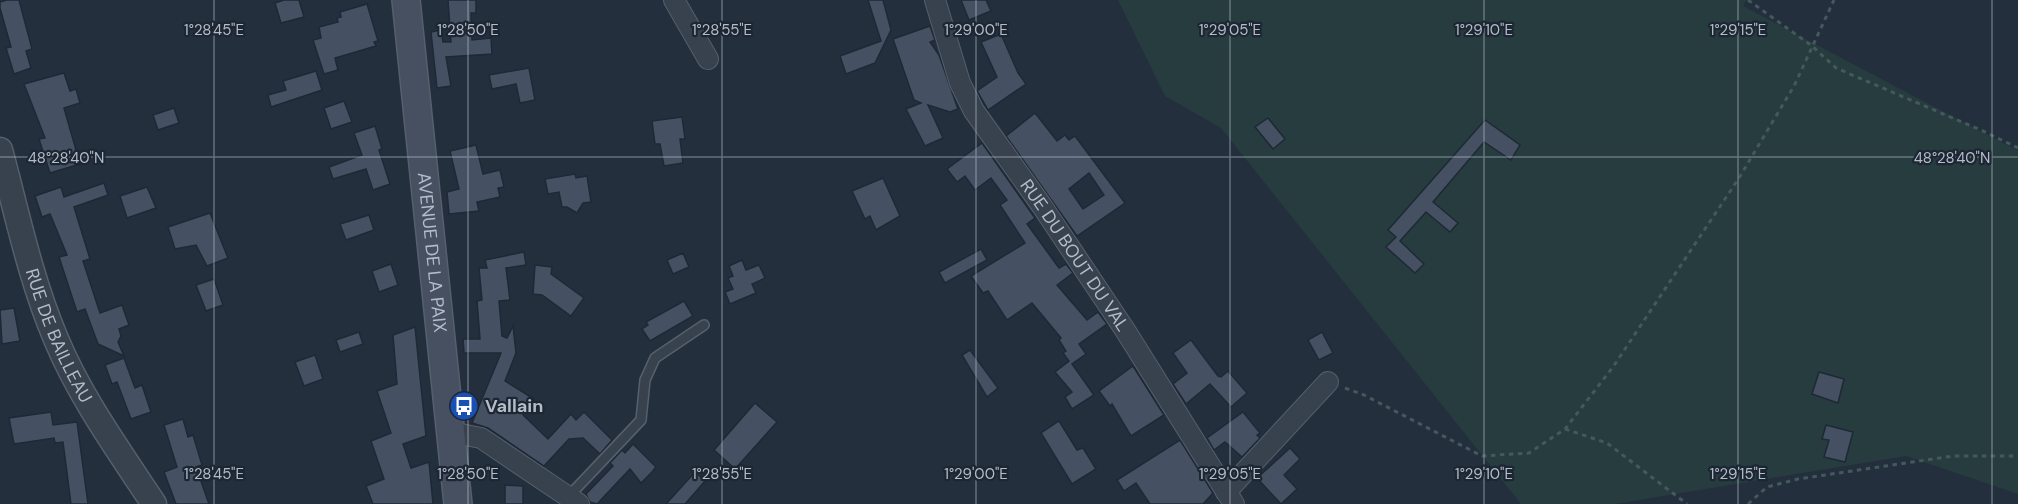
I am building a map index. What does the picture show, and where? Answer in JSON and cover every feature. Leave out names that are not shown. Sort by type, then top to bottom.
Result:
[{"type":"main road","name":"AVENUE DE LA PAIX","points":[[405,0],[458,504]]},
{"type":"street","points":[[674,0],[708,58]]},
{"type":"street","name":"RUE DU BOUT DU VAL","points":[[935,0],[960,83],[974,111],[1042,206],[1125,330],[1230,498]]},
{"type":"street","name":"RUE DE BAILLEAU","points":[[0,150],[23,247],[56,340],[104,429],[154,504]]},
{"type":"street","points":[[1230,498],[1328,381]]},
{"type":"street","points":[[450,432],[481,438],[573,500]]},
{"type":"lane","points":[[573,500],[640,420],[645,380],[655,358],[704,325]]},
{"type":"path","points":[[1748,0],[1812,46],[1836,68],[1962,121],[2018,148]]},
{"type":"path","points":[[1328,381],[1364,395],[1482,456],[1530,453],[1565,429],[1613,368],[1739,178],[1794,86],[1834,0]]},
{"type":"path","points":[[1565,429],[1607,443],[1687,504]]},
{"type":"path","points":[[1748,504],[1767,487],[1798,479],[1953,456],[2018,456]]},
{"type":"green space","points":[[1118,0],[1746,0],[1743,6],[2018,151],[2018,494],[1906,456],[1615,504],[1521,504],[1221,128],[1165,96]]},
{"type":"building","points":[[19,0],[32,49],[26,51],[31,68],[14,74],[6,48],[11,47],[0,8],[0,2]]},
{"type":"building","points":[[284,0],[299,0],[304,17],[281,23],[275,3]]},
{"type":"building","points":[[448,0],[476,0],[476,13],[471,13],[472,40],[491,38],[492,54],[446,57],[451,86],[437,88],[431,32],[441,30],[443,42],[451,42]]},
{"type":"building","points":[[868,0],[883,0],[891,30],[875,63],[846,74],[840,56],[881,41]]},
{"type":"building","points":[[961,0],[986,0],[991,11],[969,20]]},
{"type":"building","points":[[367,4],[378,41],[374,42],[376,46],[335,58],[338,70],[324,74],[313,40],[321,38],[319,27],[338,22],[337,18],[341,17],[340,12]]},
{"type":"building","points":[[930,26],[935,40],[930,42],[939,55],[958,109],[950,112],[928,105],[943,138],[925,146],[906,109],[921,103],[914,100],[893,39]]},
{"type":"building","points":[[1001,34],[1018,73],[1026,84],[988,110],[977,91],[997,77],[981,42]]},
{"type":"building","points":[[529,68],[535,100],[520,103],[516,84],[492,89],[489,75]]},
{"type":"building","points":[[316,71],[322,90],[271,107],[268,95],[286,90],[283,81]]},
{"type":"building","points":[[64,73],[70,91],[76,89],[80,103],[64,108],[80,164],[50,173],[39,139],[45,138],[24,84]]},
{"type":"building","points":[[344,101],[352,122],[331,129],[324,108]]},
{"type":"building","points":[[174,108],[179,123],[158,130],[153,115]]},
{"type":"building","points":[[1035,113],[1057,141],[1065,135],[1069,140],[1075,136],[1125,203],[1077,236],[1006,136]],"holes":[[[1089,173],[1104,195],[1083,209],[1069,189]]]},
{"type":"building","points":[[682,117],[685,139],[680,139],[683,163],[664,166],[660,144],[655,144],[652,121]]},
{"type":"building","points":[[1268,118],[1285,139],[1273,149],[1255,127]]},
{"type":"building","points":[[1485,120],[1520,145],[1511,160],[1484,142],[1433,202],[1458,223],[1450,232],[1426,212],[1400,241],[1424,264],[1415,273],[1386,247],[1396,237],[1388,230]]},
{"type":"building","points":[[375,126],[382,149],[379,150],[390,184],[373,190],[366,169],[333,179],[329,167],[362,155],[354,133]]},
{"type":"building","points":[[982,143],[1035,218],[1027,224],[1059,268],[1066,264],[1073,273],[1057,285],[1087,320],[1098,312],[1107,324],[1079,344],[1086,354],[1072,364],[1094,395],[1072,409],[1065,397],[1072,392],[1055,372],[1069,361],[1063,353],[1066,351],[1059,340],[1061,338],[1032,303],[1007,320],[988,291],[983,293],[971,276],[1025,243],[1000,205],[1007,200],[991,178],[975,190],[965,176],[957,182],[947,169]]},
{"type":"building","points":[[476,145],[483,174],[500,170],[504,187],[498,188],[500,197],[477,202],[479,211],[449,214],[447,192],[459,189],[450,151]]},
{"type":"building","points":[[575,174],[576,178],[587,176],[591,202],[583,203],[577,213],[567,207],[562,207],[559,192],[548,194],[545,179]]},
{"type":"building","points":[[883,178],[900,216],[876,230],[870,216],[865,219],[852,191]]},
{"type":"building","points":[[104,183],[108,195],[74,207],[90,259],[83,261],[100,313],[122,305],[129,325],[119,329],[121,336],[118,342],[124,356],[98,344],[85,309],[77,312],[59,257],[67,255],[50,214],[42,217],[35,196],[61,187],[64,197]]},
{"type":"building","points":[[147,187],[156,208],[127,218],[120,196]]},
{"type":"building","points":[[210,213],[228,258],[207,266],[196,245],[175,249],[168,227]]},
{"type":"building","points":[[369,215],[374,230],[346,240],[340,224]]},
{"type":"building","points":[[981,249],[987,260],[945,283],[939,272]]},
{"type":"building","points":[[524,252],[526,265],[506,268],[510,300],[499,301],[502,336],[507,338],[513,326],[516,353],[505,381],[534,399],[523,415],[548,439],[571,414],[576,420],[584,412],[612,440],[600,454],[583,438],[569,439],[544,466],[488,428],[472,423],[501,353],[464,353],[463,339],[480,339],[477,301],[482,300],[479,268],[487,268],[485,260]]},
{"type":"building","points":[[683,253],[689,267],[673,274],[667,260]]},
{"type":"building","points":[[742,260],[746,270],[759,265],[765,278],[752,284],[756,293],[730,304],[725,292],[733,289],[728,278],[733,276],[729,266]]},
{"type":"building","points":[[391,264],[398,285],[379,292],[372,271]]},
{"type":"building","points":[[535,265],[552,267],[551,274],[584,298],[571,316],[542,295],[533,294]]},
{"type":"building","points":[[214,279],[223,305],[206,311],[196,285]]},
{"type":"building","points":[[684,301],[693,316],[650,341],[642,329],[648,325],[646,322]]},
{"type":"building","points":[[14,308],[20,341],[2,344],[0,310]]},
{"type":"building","points":[[415,327],[426,436],[403,444],[411,468],[429,462],[433,504],[373,504],[366,486],[384,479],[371,441],[391,433],[377,391],[397,384],[393,335]]},
{"type":"building","points":[[359,332],[363,344],[340,352],[336,340]]},
{"type":"building","points":[[1322,332],[1333,353],[1319,360],[1308,340]]},
{"type":"building","points":[[1191,340],[1218,376],[1221,377],[1228,371],[1247,393],[1231,407],[1210,384],[1186,404],[1173,384],[1187,373],[1173,353]]},
{"type":"building","points":[[970,350],[998,388],[987,397],[962,355]]},
{"type":"building","points":[[315,355],[323,379],[304,386],[295,362]]},
{"type":"building","points":[[124,358],[135,388],[142,385],[151,412],[131,419],[117,382],[112,384],[105,365]]},
{"type":"building","points":[[1133,366],[1164,415],[1131,436],[1112,404],[1110,406],[1099,391]]},
{"type":"building","points":[[1819,372],[1844,379],[1838,403],[1812,394]]},
{"type":"building","points":[[755,403],[777,422],[735,469],[714,450]]},
{"type":"building","points":[[51,412],[53,425],[77,422],[88,504],[71,504],[63,442],[55,443],[54,438],[14,444],[9,418]]},
{"type":"building","points":[[1243,412],[1260,433],[1257,435],[1260,438],[1242,457],[1225,442],[1214,450],[1207,438]]},
{"type":"building","points":[[183,419],[188,437],[193,435],[202,465],[196,467],[209,504],[176,504],[164,472],[177,467],[164,425]]},
{"type":"building","points":[[1059,421],[1077,450],[1083,448],[1096,469],[1072,484],[1041,433]]},
{"type":"building","points":[[1826,425],[1853,432],[1845,462],[1824,457],[1829,440],[1822,439]]},
{"type":"building","points":[[1180,440],[1213,493],[1203,504],[1150,504],[1136,483],[1124,491],[1117,480]]},
{"type":"building","points":[[633,444],[656,467],[641,483],[630,469],[597,504],[590,502],[586,494],[613,466],[610,463],[622,450],[625,453]]},
{"type":"building","points":[[1290,448],[1300,459],[1284,475],[1297,489],[1281,504],[1257,478]]},
{"type":"building","points":[[695,472],[705,481],[685,504],[666,504]]},
{"type":"building","points":[[505,485],[523,486],[523,504],[505,504]]},
{"type":"place","name":"Vallain","points":[[464,406]]}]
